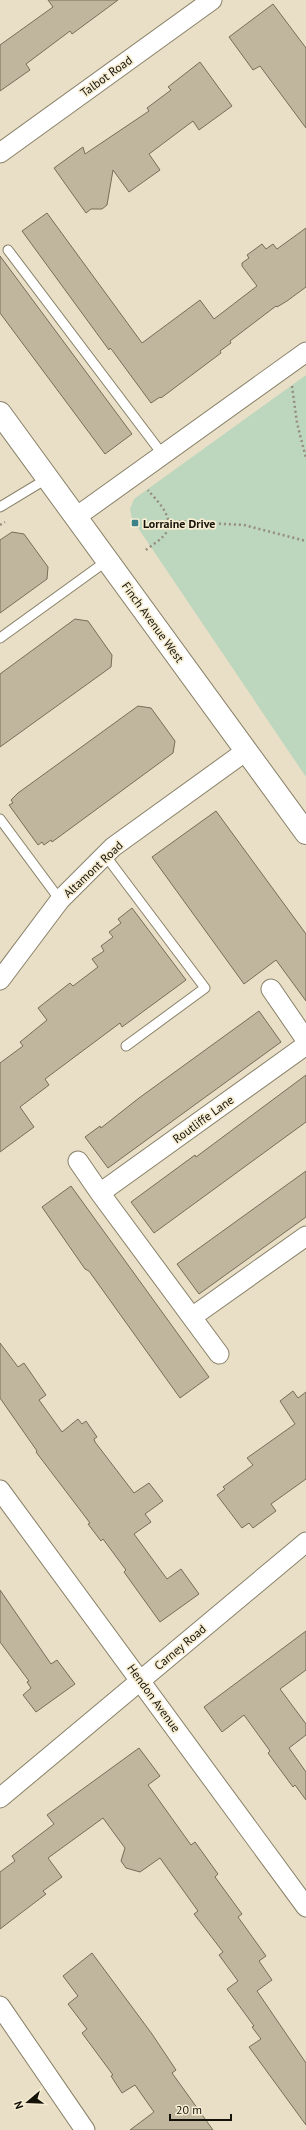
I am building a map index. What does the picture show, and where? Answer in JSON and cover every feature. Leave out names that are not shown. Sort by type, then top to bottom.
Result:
[{"type":"main road","name":"Finch Avenue West","points":[[0,413],[306,833]]},
{"type":"street","name":"Talbot Road","points":[[0,153],[212,0]]},
{"type":"street","points":[[76,517],[306,352]]},
{"type":"street","name":"Altamont Road","points":[[0,980],[60,900],[113,847],[246,750]]},
{"type":"street","points":[[271,989],[306,1040]]},
{"type":"street","name":"Routliffe Lane","points":[[100,1193],[306,1045]]},
{"type":"street","points":[[78,1161],[219,1354]]},
{"type":"street","points":[[192,1317],[306,1236]]},
{"type":"street","name":"Hendon Avenue","points":[[0,1490],[306,1907]]},
{"type":"street","name":"Carney Road","points":[[0,1798],[306,1542]]},
{"type":"street","points":[[0,2006],[85,2130]]},
{"type":"lane","points":[[8,250],[163,455]]},
{"type":"lane","points":[[0,507],[48,478]]},
{"type":"lane","points":[[0,638],[108,560]]},
{"type":"lane","points":[[0,819],[60,900]]},
{"type":"lane","points":[[105,855],[205,988],[126,1046]]},
{"type":"path","points":[[283,369],[291,382],[297,423],[306,458]]},
{"type":"path","points":[[146,550],[167,531],[169,521],[164,509],[148,490]]},
{"type":"path","points":[[169,521],[244,526],[306,541]]},
{"type":"green space","points":[[306,375],[306,777],[132,519],[130,509],[134,499]]},
{"type":"building","points":[[48,0],[118,0],[72,34],[70,31],[26,64],[30,70],[0,91],[0,45],[53,7]]},
{"type":"building","points":[[273,4],[306,48],[306,128],[260,66],[253,70],[229,37]]},
{"type":"building","points":[[200,62],[232,106],[199,130],[193,121],[149,154],[160,170],[129,192],[113,170],[107,205],[102,209],[91,209],[86,213],[54,168],[83,147],[85,154],[149,111],[147,108],[171,90],[168,87]]},
{"type":"building","points":[[47,213],[142,343],[200,300],[214,319],[257,286],[242,266],[242,263],[249,258],[247,255],[262,244],[266,249],[273,244],[277,249],[306,228],[306,287],[287,301],[277,307],[276,306],[230,341],[231,343],[220,351],[221,353],[161,398],[160,397],[151,403],[112,350],[110,348],[109,350],[22,231]]},
{"type":"building","points":[[0,256],[132,434],[105,454],[0,313]]},
{"type":"building","points":[[12,532],[24,534],[48,567],[47,579],[0,613],[0,540]]},
{"type":"building","points":[[75,619],[88,621],[112,655],[111,667],[0,747],[0,674]]},
{"type":"building","points":[[138,706],[151,708],[175,741],[173,753],[52,842],[51,840],[44,845],[42,842],[38,845],[9,805],[13,803],[11,800],[18,793]]},
{"type":"building","points":[[216,811],[306,934],[306,1001],[276,960],[244,984],[152,857]]},
{"type":"building","points":[[132,908],[186,980],[122,1027],[120,1023],[45,1079],[49,1085],[20,1107],[34,1127],[0,1152],[0,1063],[23,1046],[20,1042],[47,1020],[38,1008],[70,983],[73,986],[98,967],[92,959],[104,951],[101,946],[113,937],[109,932],[121,923],[118,919]]},
{"type":"building","points":[[259,1011],[281,1042],[108,1168],[85,1137],[100,1126],[101,1128],[139,1098]]},
{"type":"building","points":[[306,1075],[306,1122],[154,1233],[131,1202],[195,1155],[196,1157]]},
{"type":"building","points":[[306,1171],[306,1217],[199,1294],[177,1264]]},
{"type":"building","points":[[71,1186],[209,1377],[180,1398],[89,1271],[85,1269],[42,1207]]},
{"type":"building","points":[[0,1343],[18,1367],[24,1363],[46,1395],[39,1400],[62,1432],[78,1419],[82,1424],[86,1421],[97,1437],[94,1439],[95,1442],[134,1493],[149,1483],[163,1501],[145,1514],[151,1522],[134,1534],[167,1579],[181,1569],[199,1594],[160,1622],[124,1572],[126,1570],[103,1539],[101,1541],[88,1524],[90,1523],[36,1452],[37,1451],[0,1398]]},
{"type":"building","points":[[293,1391],[298,1398],[306,1392],[306,1479],[271,1504],[276,1511],[253,1528],[249,1523],[242,1528],[217,1495],[225,1489],[223,1487],[253,1465],[247,1458],[295,1424],[280,1401]]},
{"type":"building","points":[[0,1590],[51,1664],[57,1660],[75,1684],[36,1712],[23,1695],[31,1688],[27,1682],[29,1681],[0,1642]]},
{"type":"building","points":[[306,1631],[306,1670],[280,1689],[306,1724],[306,1735],[289,1748],[306,1772],[306,1800],[295,1785],[293,1787],[268,1753],[270,1751],[244,1715],[222,1732],[204,1707]]},
{"type":"building","points":[[139,1748],[160,1776],[148,1785],[191,1845],[195,1842],[218,1874],[215,1877],[242,1914],[238,1917],[266,1956],[259,1961],[272,1980],[257,1991],[306,2063],[306,2125],[249,2047],[261,2039],[252,2027],[254,2026],[227,1989],[238,1981],[219,1955],[223,1952],[194,1914],[198,1911],[160,1858],[140,1872],[126,1868],[121,1861],[125,1848],[103,1818],[48,1858],[62,1877],[43,1891],[46,1894],[0,1929],[0,1872],[15,1861],[12,1856],[54,1824],[47,1815]]},
{"type":"building","points":[[92,1953],[152,2034],[176,2070],[172,2073],[213,2130],[130,2130],[154,2112],[135,2085],[122,2093],[111,2076],[113,2075],[82,2033],[87,2029],[68,2004],[78,1996],[63,1976]]},
{"type":"place","name":"Lorraine Drive","points":[[135,523]]}]
